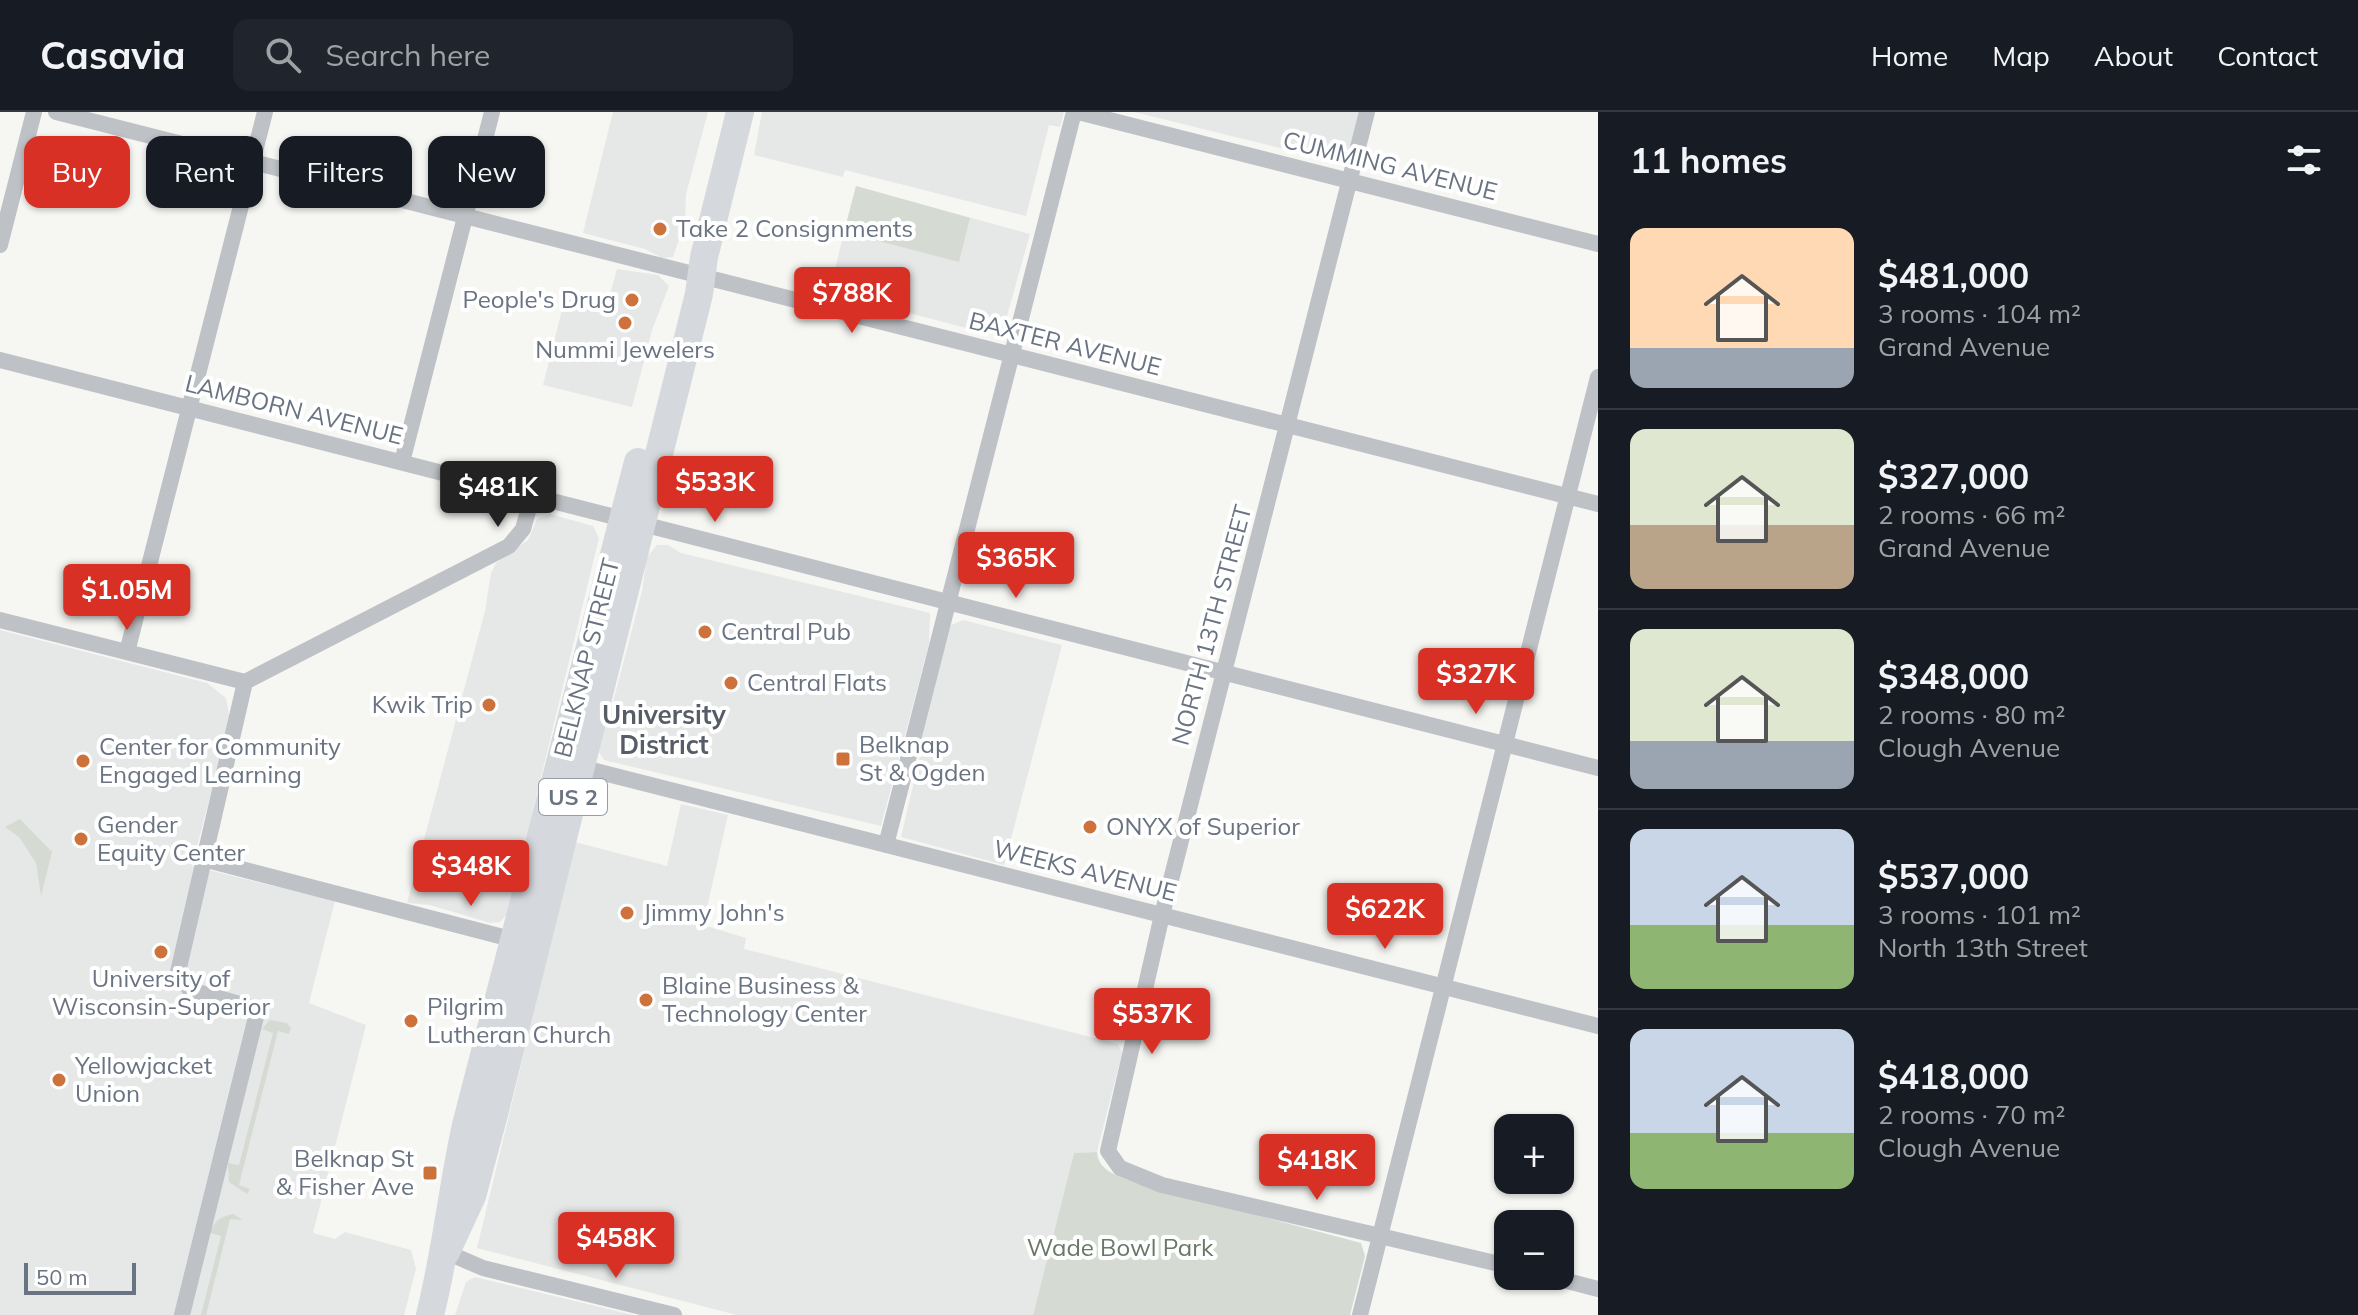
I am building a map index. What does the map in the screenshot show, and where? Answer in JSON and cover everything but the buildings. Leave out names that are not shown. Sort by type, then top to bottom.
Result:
[{"type":"highway","name":"BELKNAP STREET","points":[[430,1315],[446,1252],[452,1190],[463,1138],[525,942],[632,523],[682,290],[699,269],[740,112]]},
{"type":"street","points":[[0,245],[34,112]]},
{"type":"street","name":"BAXTER AVENUE","points":[[56,112],[152,136]]},
{"type":"street","points":[[259,136],[265,112]]},
{"type":"street","points":[[402,462],[492,112]]},
{"type":"street","points":[[886,845],[1076,112]]},
{"type":"street","name":"CUMMING AVENUE","points":[[1076,112],[1598,244]]},
{"type":"street","name":"NORTH 13TH STREET","points":[[1367,112],[1162,915],[1108,1151],[1120,1168],[1162,1185],[1379,1237]]},
{"type":"street","name":"BAXTER AVENUE","points":[[263,164],[465,216],[699,269],[1012,355],[1598,504]]},
{"type":"street","points":[[127,652],[241,208]]},
{"type":"street","name":"LAMBORN AVENUE","points":[[0,360],[1598,768]]},
{"type":"street","points":[[1360,1315],[1598,377]]},
{"type":"street","points":[[0,620],[245,682],[509,546],[522,531],[532,497]]},
{"type":"street","points":[[182,1315],[258,1009],[190,990],[180,978],[178,966],[245,682]]},
{"type":"street","name":"WEEKS AVENUE","points":[[570,764],[1598,1026]]},
{"type":"street","points":[[203,859],[525,942]]},
{"type":"street","points":[[1379,1237],[1494,1263]]},
{"type":"street","points":[[446,1252],[483,1268],[674,1315]]},
{"type":"street","points":[[1574,1283],[1598,1289]]},
{"type":"shaded area","points":[[613,112],[708,112],[686,194],[685,222],[673,257],[662,258],[645,249],[583,233]]},
{"type":"shaded area","points":[[762,112],[1064,112],[1060,127],[1049,125],[1026,216],[845,170],[843,177],[754,155]]},
{"type":"shaded area","points":[[1134,112],[1362,112],[1349,155],[1337,162]]},
{"type":"shaded area","points":[[856,186],[1030,234],[1003,330],[985,333],[829,292]]},
{"type":"shaded area","points":[[617,269],[658,275],[669,286],[652,330],[632,407],[543,385],[565,298],[606,309]]},
{"type":"shaded area","points":[[550,514],[593,526],[599,538],[508,913],[500,922],[490,923],[430,905],[407,903],[485,611],[491,573],[496,563],[528,540],[537,519]]},
{"type":"shaded area","points":[[657,545],[668,545],[681,553],[930,613],[929,644],[881,826],[604,760],[599,752],[603,727],[611,710],[642,591],[647,557]]},
{"type":"shaded area","points":[[963,620],[1062,645],[1004,865],[901,837],[920,756],[916,754],[947,638],[951,625]]},
{"type":"shaded area","name":"University of Wisconsin-Superior","points":[[0,630],[207,683],[226,698],[230,720],[192,866],[335,901],[309,1003],[366,1025],[313,1233],[335,1239],[345,1232],[411,1250],[416,1269],[404,1315],[0,1315]]},
{"type":"shaded area","points":[[681,804],[728,815],[703,925],[746,938],[744,949],[1118,1044],[1122,1053],[1097,1152],[1074,1153],[1033,1315],[737,1315],[477,1248],[542,979],[571,841],[667,866]]},
{"type":"shaded area","points":[[475,1277],[633,1315],[455,1315],[466,1282]]},
{"type":"green space","points":[[856,186],[970,218],[959,262],[844,232]]},
{"type":"green space","points":[[20,819],[52,852],[41,896],[36,863],[19,837],[5,827]]},
{"type":"green space","points":[[270,1020],[287,1023],[291,1028],[289,1034],[278,1031],[239,1185],[250,1189],[247,1194],[229,1182],[228,1163],[239,1165],[273,1033],[262,1029]]},
{"type":"green space","name":"Wade Bowl Park","points":[[1097,1152],[1106,1169],[1137,1183],[1361,1243],[1365,1256],[1350,1315],[1033,1315],[1074,1153]]},
{"type":"green space","points":[[233,1214],[243,1220],[230,1219],[206,1315],[201,1315],[221,1236],[210,1233],[218,1220]]},
{"type":"place","name":"Take 2 Consignments","points":[[660,229]]},
{"type":"place","name":"People's Drug","points":[[632,300]]},
{"type":"place","name":"Nummi Jewelers","points":[[625,323]]},
{"type":"place","name":"Central Pub","points":[[705,632]]},
{"type":"place","name":"Central Flats","points":[[731,683]]},
{"type":"place","name":"Kwik Trip","points":[[489,705]]},
{"type":"place","name":"Belknap St & Ogden","points":[[843,759]]},
{"type":"place","name":"Center for Community Engaged Learning","points":[[83,761]]},
{"type":"place","name":"ONYX of Superior","points":[[1090,827]]},
{"type":"place","name":"Gender Equity Center","points":[[81,839]]},
{"type":"place","name":"Jimmy John's","points":[[627,913]]},
{"type":"place","name":"University of Wisconsin-Superior","points":[[161,952]]},
{"type":"place","name":"Blaine Business & Technology Center","points":[[646,1000]]},
{"type":"place","name":"Pilgrim Lutheran Church","points":[[411,1021]]},
{"type":"place","name":"Yellowjacket Union","points":[[59,1080]]},
{"type":"place","name":"Belknap St & Fisher Ave","points":[[430,1173]]},
{"type":"district","name":"University District","points":[[664,730]]}]
